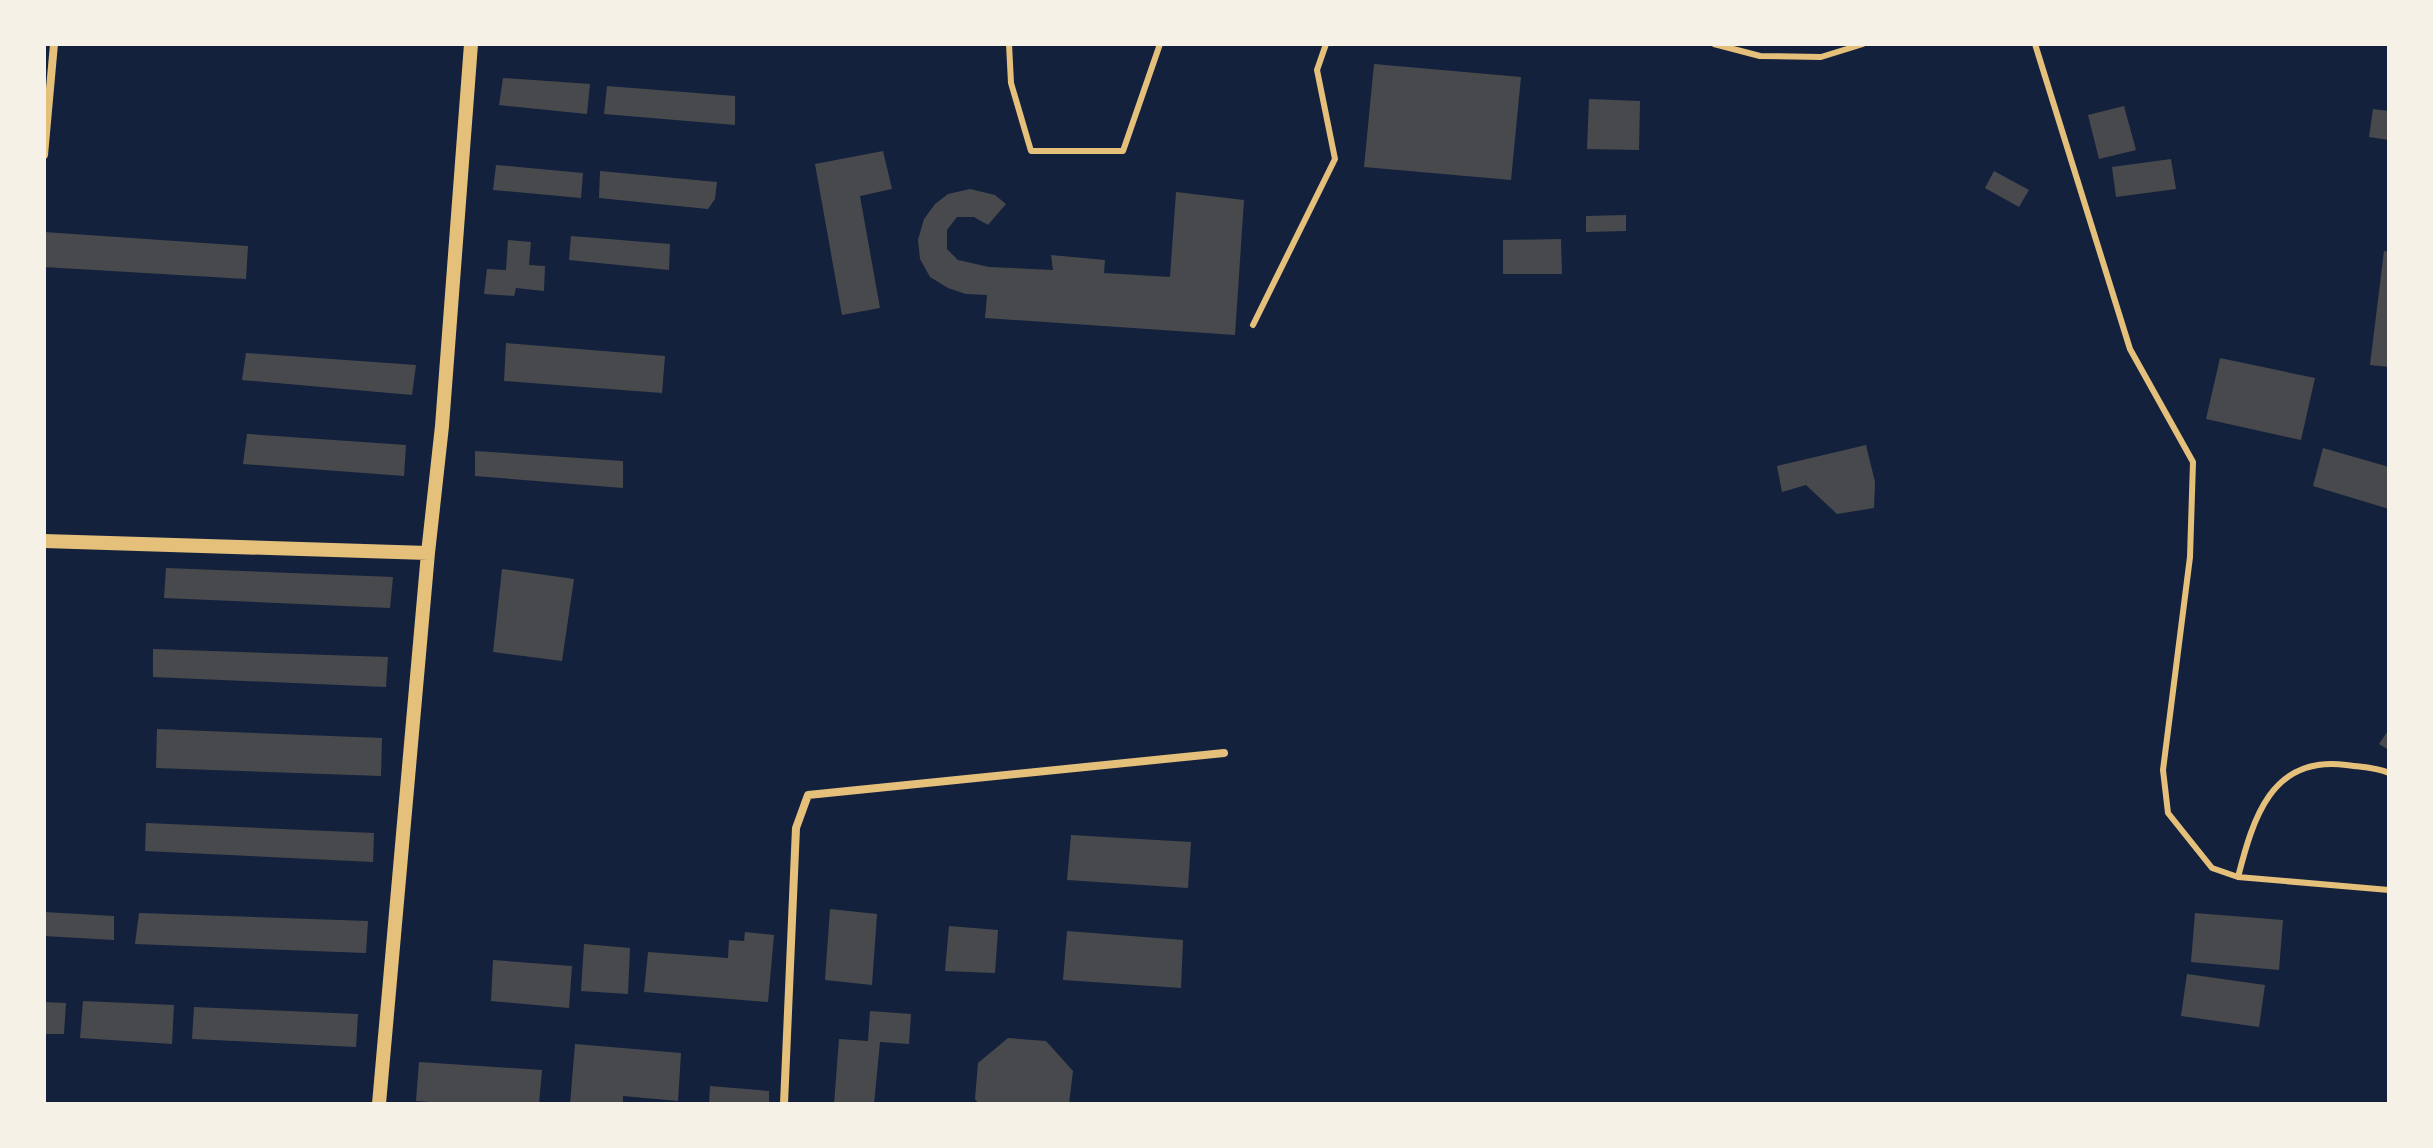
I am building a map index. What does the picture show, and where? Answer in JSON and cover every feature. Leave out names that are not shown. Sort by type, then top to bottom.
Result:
[{"type":"street","points":[[44,155],[54,44]]},
{"type":"street","points":[[379,1104],[442,426],[471,44]]},
{"type":"street","points":[[44,541],[428,553]]},
{"type":"street","points":[[784,1104],[796,828],[808,795],[1224,753]]},
{"type":"lane","points":[[1009,44],[1011,83],[1031,151],[1123,151],[1160,44]]},
{"type":"lane","points":[[1253,325],[1335,159],[1317,70],[1326,44]]},
{"type":"lane","points":[[1714,44],[1760,56],[1821,57],[1863,44]]},
{"type":"lane","points":[[2035,44],[2130,349],[2193,462],[2190,557],[2163,770],[2168,813],[2212,868],[2238,877],[2389,890]]},
{"type":"lane","points":[[2238,877],[2251,827],[2268,794],[2295,773],[2327,762],[2389,773]]},
{"type":"building","points":[[1374,64],[1521,77],[1511,180],[1364,167]]},
{"type":"building","points":[[503,78],[590,84],[587,114],[499,105]]},
{"type":"building","points":[[607,86],[735,96],[735,125],[604,114]]},
{"type":"building","points":[[1589,99],[1640,101],[1639,150],[1587,149]]},
{"type":"building","points":[[2124,106],[2136,150],[2099,159],[2088,115]]},
{"type":"building","points":[[2373,109],[2389,111],[2389,140],[2369,137]]},
{"type":"building","points":[[883,151],[892,189],[860,196],[880,308],[842,315],[815,164]]},
{"type":"building","points":[[2171,159],[2176,189],[2116,197],[2112,167]]},
{"type":"building","points":[[496,165],[583,173],[581,198],[493,190]]},
{"type":"building","points":[[600,171],[717,182],[715,199],[708,209],[599,198]]},
{"type":"building","points":[[1994,171],[2029,190],[2019,207],[1985,188]]},
{"type":"building","points":[[970,189],[995,195],[1006,204],[988,225],[974,217],[957,217],[947,230],[947,249],[958,260],[989,267],[1053,270],[1051,255],[1105,260],[1104,273],[1170,277],[1176,192],[1244,200],[1235,335],[985,318],[987,295],[966,294],[948,288],[930,277],[920,259],[918,240],[924,219],[935,204],[948,194]]},
{"type":"building","points":[[1626,215],[1626,231],[1586,232],[1586,216]]},
{"type":"building","points":[[44,232],[248,246],[246,279],[44,267]]},
{"type":"building","points":[[571,236],[670,244],[669,270],[569,260]]},
{"type":"building","points":[[1561,239],[1562,274],[1503,274],[1503,240]]},
{"type":"building","points":[[508,240],[531,242],[529,265],[545,266],[544,291],[516,288],[514,296],[484,294],[487,269],[506,270]]},
{"type":"building","points":[[2384,251],[2389,252],[2389,367],[2370,365]]},
{"type":"building","points":[[506,343],[665,356],[662,393],[504,381]]},
{"type":"building","points":[[246,353],[416,365],[412,395],[242,380]]},
{"type":"building","points":[[2220,358],[2315,378],[2301,440],[2206,419]]},
{"type":"building","points":[[247,434],[406,445],[404,476],[243,464]]},
{"type":"building","points":[[1866,445],[1875,482],[1874,508],[1837,514],[1806,485],[1782,492],[1777,466]]},
{"type":"building","points":[[2323,448],[2389,467],[2389,509],[2313,486]]},
{"type":"building","points":[[475,451],[623,461],[623,488],[475,476]]},
{"type":"building","points":[[166,568],[393,577],[390,608],[164,598]]},
{"type":"building","points":[[502,569],[574,579],[562,661],[493,652]]},
{"type":"building","points":[[153,649],[388,657],[386,687],[153,677]]},
{"type":"building","points":[[157,729],[382,738],[381,776],[156,768]]},
{"type":"building","points":[[2389,729],[2389,750],[2379,744]]},
{"type":"building","points":[[146,823],[374,833],[373,862],[145,851]]},
{"type":"building","points":[[1071,835],[1191,842],[1188,888],[1067,880]]},
{"type":"building","points":[[830,909],[877,914],[872,985],[825,980]]},
{"type":"building","points":[[44,912],[114,916],[114,940],[44,936]]},
{"type":"building","points":[[139,913],[368,921],[366,953],[135,944]]},
{"type":"building","points":[[2195,913],[2283,920],[2279,970],[2191,962]]},
{"type":"building","points":[[949,926],[998,930],[995,973],[945,971]]},
{"type":"building","points":[[1067,931],[1183,940],[1181,988],[1063,980]]},
{"type":"building","points":[[745,932],[774,935],[768,1002],[644,992],[648,952],[728,958],[729,940],[744,941]]},
{"type":"building","points":[[584,944],[630,948],[628,994],[581,991]]},
{"type":"building","points":[[493,960],[572,966],[569,1008],[491,1001]]},
{"type":"building","points":[[2187,974],[2265,985],[2259,1027],[2181,1016]]},
{"type":"building","points":[[83,1001],[174,1005],[172,1044],[80,1038]]},
{"type":"building","points":[[44,1002],[66,1003],[64,1034],[44,1034]]},
{"type":"building","points":[[194,1007],[358,1014],[356,1047],[192,1039]]},
{"type":"building","points":[[870,1011],[911,1014],[909,1044],[880,1042],[874,1104],[834,1104],[839,1039],[868,1041]]},
{"type":"building","points":[[1008,1038],[1046,1041],[1073,1071],[1069,1104],[979,1104],[975,1099],[978,1063]]},
{"type":"building","points":[[575,1044],[681,1053],[678,1101],[623,1096],[623,1104],[570,1104]]},
{"type":"building","points":[[419,1062],[542,1070],[539,1104],[416,1101]]},
{"type":"building","points":[[710,1086],[769,1091],[769,1104],[709,1104]]}]
